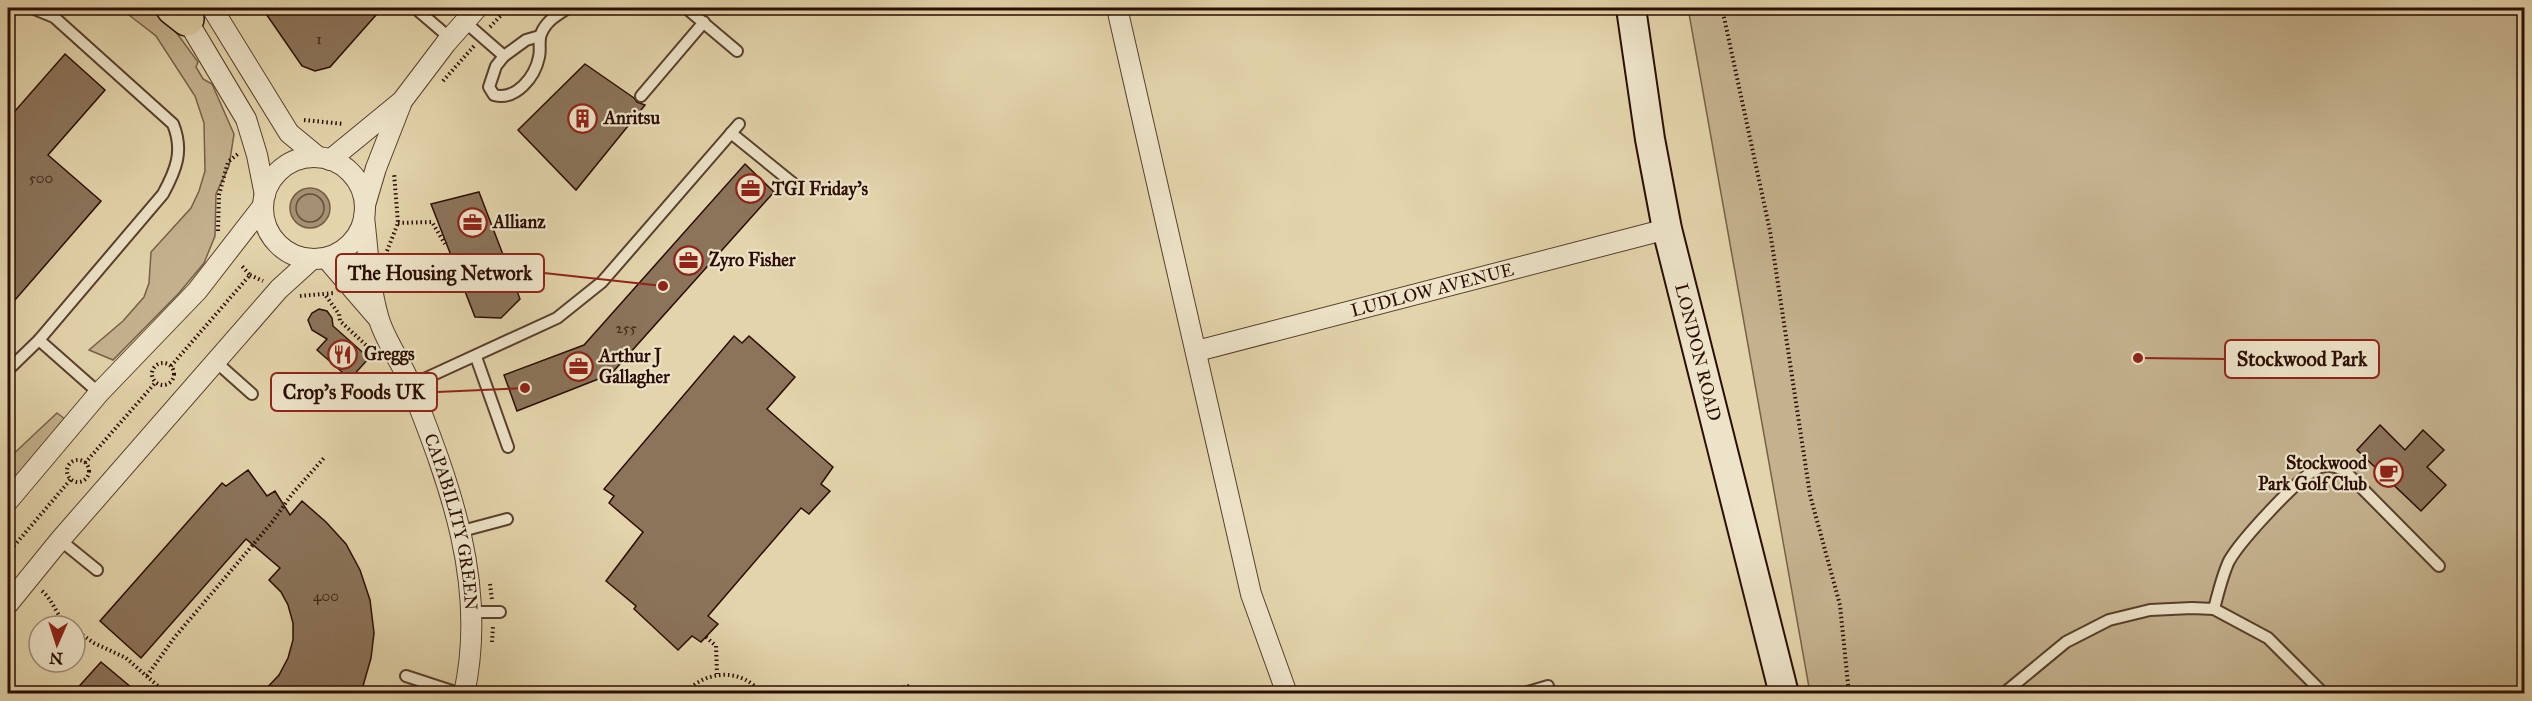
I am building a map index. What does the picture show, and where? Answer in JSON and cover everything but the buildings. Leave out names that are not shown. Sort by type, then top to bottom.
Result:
[{"type":"street","points":[[1117,8],[1251,594],[1287,693]]},
{"type":"street","name":"LONDON ROAD","points":[[1631,8],[1650,139],[1667,229],[1784,693]]},
{"type":"street","points":[[188,10],[246,119],[257,155],[265,221],[271,236],[282,248],[296,256],[319,258],[340,252],[360,231],[376,168],[402,101],[450,38],[471,15]]},
{"type":"street","points":[[188,10],[289,134],[324,158],[349,171],[357,181],[365,211]]},
{"type":"street","points":[[8,501],[99,393],[198,291],[264,200],[272,179],[285,166],[301,159],[324,158],[402,101]]},
{"type":"street","name":"CAPABILITY GREEN","points":[[365,211],[370,273],[378,318],[411,385],[462,531],[470,575],[471,612],[471,663],[463,693]]},
{"type":"street","name":"LUDLOW AVENUE","points":[[1197,351],[1667,229]]},
{"type":"street","points":[[319,258],[350,285],[378,318]]},
{"type":"street","points":[[8,604],[60,540],[279,289],[319,258]]},
{"type":"lane","points":[[8,370],[39,340],[163,194],[173,177],[180,139],[173,124],[54,17],[32,8]]},
{"type":"lane","points":[[415,8],[450,38]]},
{"type":"lane","points":[[540,36],[521,43],[504,56],[496,66],[489,87],[494,95],[503,98],[523,86],[535,70],[540,56],[540,36],[553,17],[568,8]]},
{"type":"lane","points":[[686,8],[737,51]]},
{"type":"lane","points":[[471,15],[482,36],[504,56]]},
{"type":"lane","points":[[641,96],[704,22]]},
{"type":"lane","points":[[411,385],[557,318],[602,282],[740,124]]},
{"type":"lane","points":[[731,133],[795,185]]},
{"type":"lane","points":[[39,340],[99,393]]},
{"type":"lane","points":[[476,357],[508,447]]},
{"type":"lane","points":[[216,362],[252,394]]},
{"type":"lane","points":[[2214,609],[2228,563],[2249,535],[2297,485],[2318,468],[2330,465],[2344,470],[2439,566]]},
{"type":"lane","points":[[462,531],[507,519]]},
{"type":"lane","points":[[60,540],[97,570]]},
{"type":"lane","points":[[2003,693],[2066,642],[2109,620],[2150,610],[2214,609],[2268,638],[2324,693]]},
{"type":"lane","points":[[471,612],[497,612]]},
{"type":"lane","points":[[406,676],[463,693]]},
{"type":"lane","points":[[1521,693],[1548,686],[1550,693]]},
{"type":"path","points":[[436,89],[508,8]]},
{"type":"path","points":[[1722,8],[1770,231],[1810,495],[1840,605],[1849,693]]},
{"type":"path","points":[[370,273],[383,260],[398,223],[394,171]]},
{"type":"path","points":[[398,223],[432,222],[446,244]]},
{"type":"path","points":[[250,275],[296,296],[326,296],[341,292],[350,285]]},
{"type":"path","points":[[326,296],[335,306],[340,321],[375,353]]},
{"type":"path","points":[[165,363],[171,366],[174,376],[170,382],[163,385],[156,382],[153,373],[156,366],[165,363]]},
{"type":"path","points":[[85,463],[156,382]]},
{"type":"path","points":[[147,676],[174,638],[324,458]]},
{"type":"path","points":[[78,460],[85,463],[89,472],[86,478],[77,482],[71,479],[67,472],[71,463],[78,460]]},
{"type":"path","points":[[8,553],[71,479]]},
{"type":"path","points":[[489,577],[497,612],[491,651]]},
{"type":"path","points":[[28,579],[48,596],[58,614]]},
{"type":"path","points":[[706,637],[716,646],[717,674]]},
{"type":"path","points":[[87,638],[126,658],[167,693]]},
{"type":"path","points":[[684,693],[703,678],[717,674],[733,675],[748,681],[762,693]]},
{"type":"path","points":[[882,693],[912,686]]},
{"type":"shaded area","points":[[120,8],[154,8],[168,21],[198,62],[196,67],[203,79],[212,84],[234,134],[229,166],[216,194],[215,236],[204,263],[179,293],[113,360],[89,350],[123,321],[144,297],[149,283],[151,252],[191,208],[205,171],[204,123],[195,96],[156,36]]},
{"type":"shaded area","points":[[1688,8],[2524,8],[2524,693],[1810,693]]},
{"type":"shaded area","points":[[57,413],[69,422],[8,489],[8,459]]},
{"type":"water","points":[[310,188],[318,189],[324,194],[329,200],[329,216],[324,222],[318,227],[310,228],[302,227],[296,222],[291,216],[290,208],[291,200],[296,194],[302,189]]},
{"type":"place","name":"Anritsu","points":[[583,118]]},
{"type":"place","name":"TGI Friday's","points":[[751,189]]},
{"type":"place","name":"Allianz","points":[[472,222]]},
{"type":"place","name":"Zyro Fisher","points":[[688,260]]},
{"type":"place","name":"The Housing Network","points":[[663,286]]},
{"type":"place","name":"Greggs","points":[[343,354]]},
{"type":"place","name":"Stockwood Park","points":[[2138,358]]},
{"type":"place","name":"Arthur J Gallagher","points":[[578,366]]},
{"type":"place","name":"Crop's Foods UK","points":[[525,388]]},
{"type":"place","name":"Stockwood Park Golf Club","points":[[2388,473]]}]
